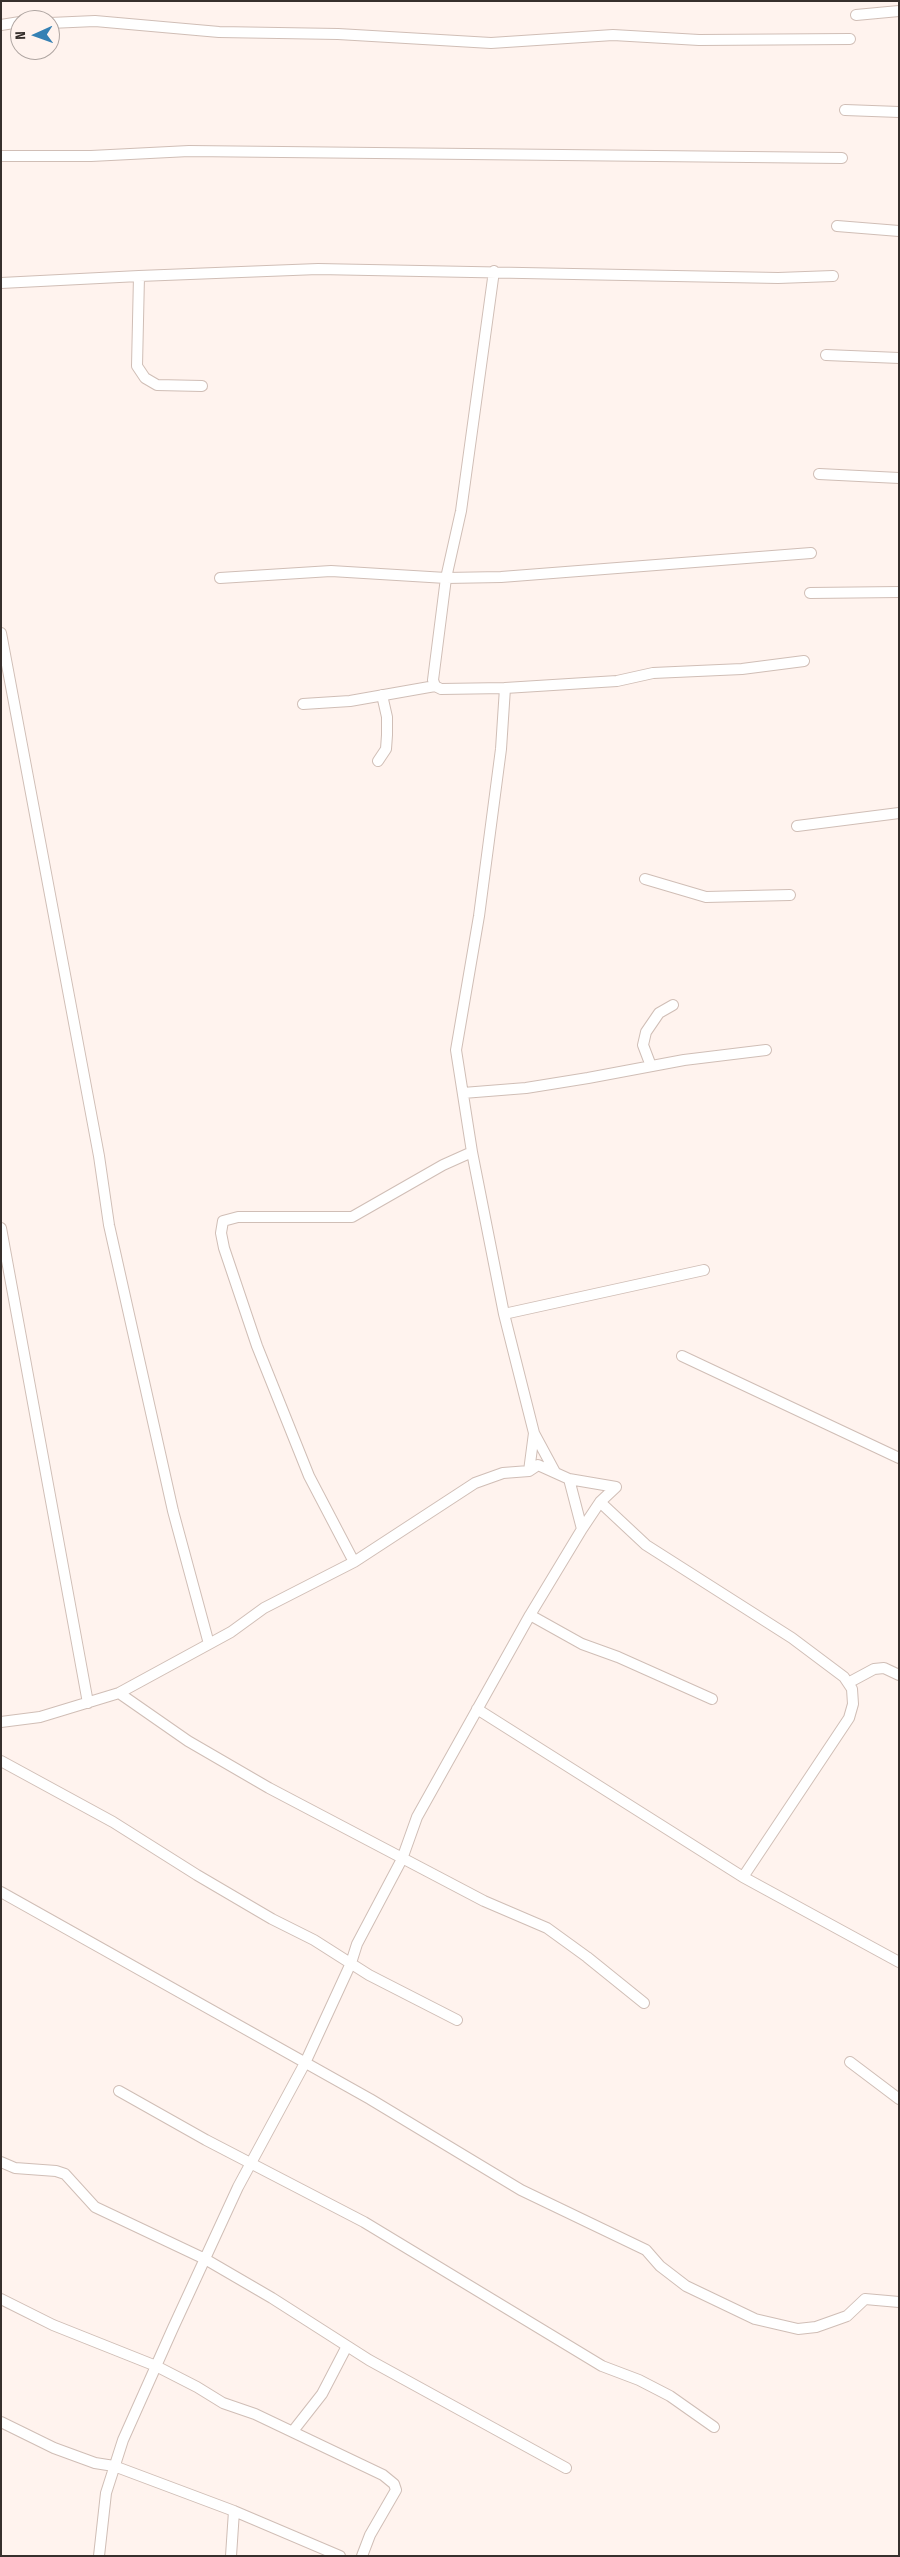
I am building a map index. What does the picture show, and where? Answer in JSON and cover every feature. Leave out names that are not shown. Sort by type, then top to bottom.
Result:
[{"type":"street","points":[[856,15],[899,12]]},
{"type":"street","points":[[60,23],[95,21],[141,23],[219,32],[338,34],[491,43],[613,35],[699,40],[850,39]]},
{"type":"street","points":[[845,110],[899,112]]},
{"type":"street","points":[[1,156],[91,156],[189,151],[842,158]]},
{"type":"street","points":[[837,226],[899,231]]},
{"type":"street","points":[[1,283],[318,269],[778,278],[833,276]]},
{"type":"street","points":[[435,686],[433,680],[434,662],[446,578],[460,511],[494,271]]},
{"type":"street","points":[[139,276],[137,366],[145,378],[157,385],[202,386]]},
{"type":"street","points":[[826,354],[899,358]]},
{"type":"street","points":[[819,474],[899,478]]},
{"type":"street","points":[[220,578],[331,571],[446,578],[501,578],[811,553]]},
{"type":"street","points":[[810,593],[899,592]]},
{"type":"street","points":[[1,633],[99,1156],[109,1225],[172,1511],[209,1644]]},
{"type":"street","points":[[303,704],[382,695],[435,686],[441,689],[506,688],[617,681],[653,673],[742,668],[804,661]]},
{"type":"street","points":[[506,688],[501,748],[479,916],[456,1050],[472,1152],[504,1314],[534,1433],[555,1472]]},
{"type":"street","points":[[378,761],[386,749],[387,742],[387,717],[382,695]]},
{"type":"street","points":[[797,826],[899,813]]},
{"type":"street","points":[[645,879],[706,897],[790,895]]},
{"type":"street","points":[[651,1066],[644,1046],[646,1032],[659,1013],[673,1005]]},
{"type":"street","points":[[464,1093],[526,1088],[651,1066],[766,1050]]},
{"type":"street","points":[[354,1562],[309,1476],[257,1346],[224,1248],[221,1233],[223,1221],[238,1217],[352,1217],[443,1165],[472,1152]]},
{"type":"street","points":[[1,1228],[88,1703]]},
{"type":"street","points":[[504,1314],[704,1270]]},
{"type":"street","points":[[682,1356],[899,1458]]},
{"type":"street","points":[[528,1470],[534,1433]]},
{"type":"street","points":[[1,1722],[40,1717],[119,1693],[231,1632],[264,1608],[354,1562],[475,1483],[503,1473],[528,1470],[538,1465],[569,1479],[616,1487],[600,1502],[530,1615],[417,1817],[402,1859],[357,1944],[352,1963],[305,2063],[251,2162],[156,2366],[114,2466],[106,2493],[100,2556]]},
{"type":"street","points":[[569,1479],[582,1529]]},
{"type":"street","points":[[600,1502],[646,1545],[792,1638],[844,1677],[852,1689],[853,1704],[849,1718],[743,1878]]},
{"type":"street","points":[[530,1615],[582,1644],[712,1699]]},
{"type":"street","points":[[848,1683],[874,1669],[884,1668],[899,1676]]},
{"type":"street","points":[[119,1693],[188,1741],[402,1859],[484,1901],[547,1928],[587,1957],[644,2003]]},
{"type":"street","points":[[477,1709],[743,1878],[899,1962]]},
{"type":"street","points":[[1,1761],[113,1822],[197,1875],[352,1963],[369,1975],[457,2020]]},
{"type":"street","points":[[1,1892],[305,2063],[521,2190],[646,2250],[660,2266],[686,2286],[755,2319],[798,2328],[816,2327],[847,2316],[865,2300],[899,2302]]},
{"type":"street","points":[[850,2062],[899,2100]]},
{"type":"street","points":[[119,2091],[206,2140],[364,2222],[602,2366],[639,2380],[670,2396],[714,2427]]},
{"type":"street","points":[[1,2162],[15,2168],[56,2171],[65,2174],[95,2207],[205,2259],[272,2298],[348,2346],[484,2425],[566,2468]]},
{"type":"street","points":[[1,2299],[53,2326],[156,2366],[223,2403],[255,2414],[293,2431],[383,2475],[394,2484],[396,2490],[370,2535],[362,2556]]},
{"type":"street","points":[[293,2431],[322,2394],[348,2346]]},
{"type":"street","points":[[1,2422],[54,2448],[96,2463],[114,2466],[234,2511],[340,2556]]},
{"type":"street","points":[[231,2556],[234,2511]]}]
